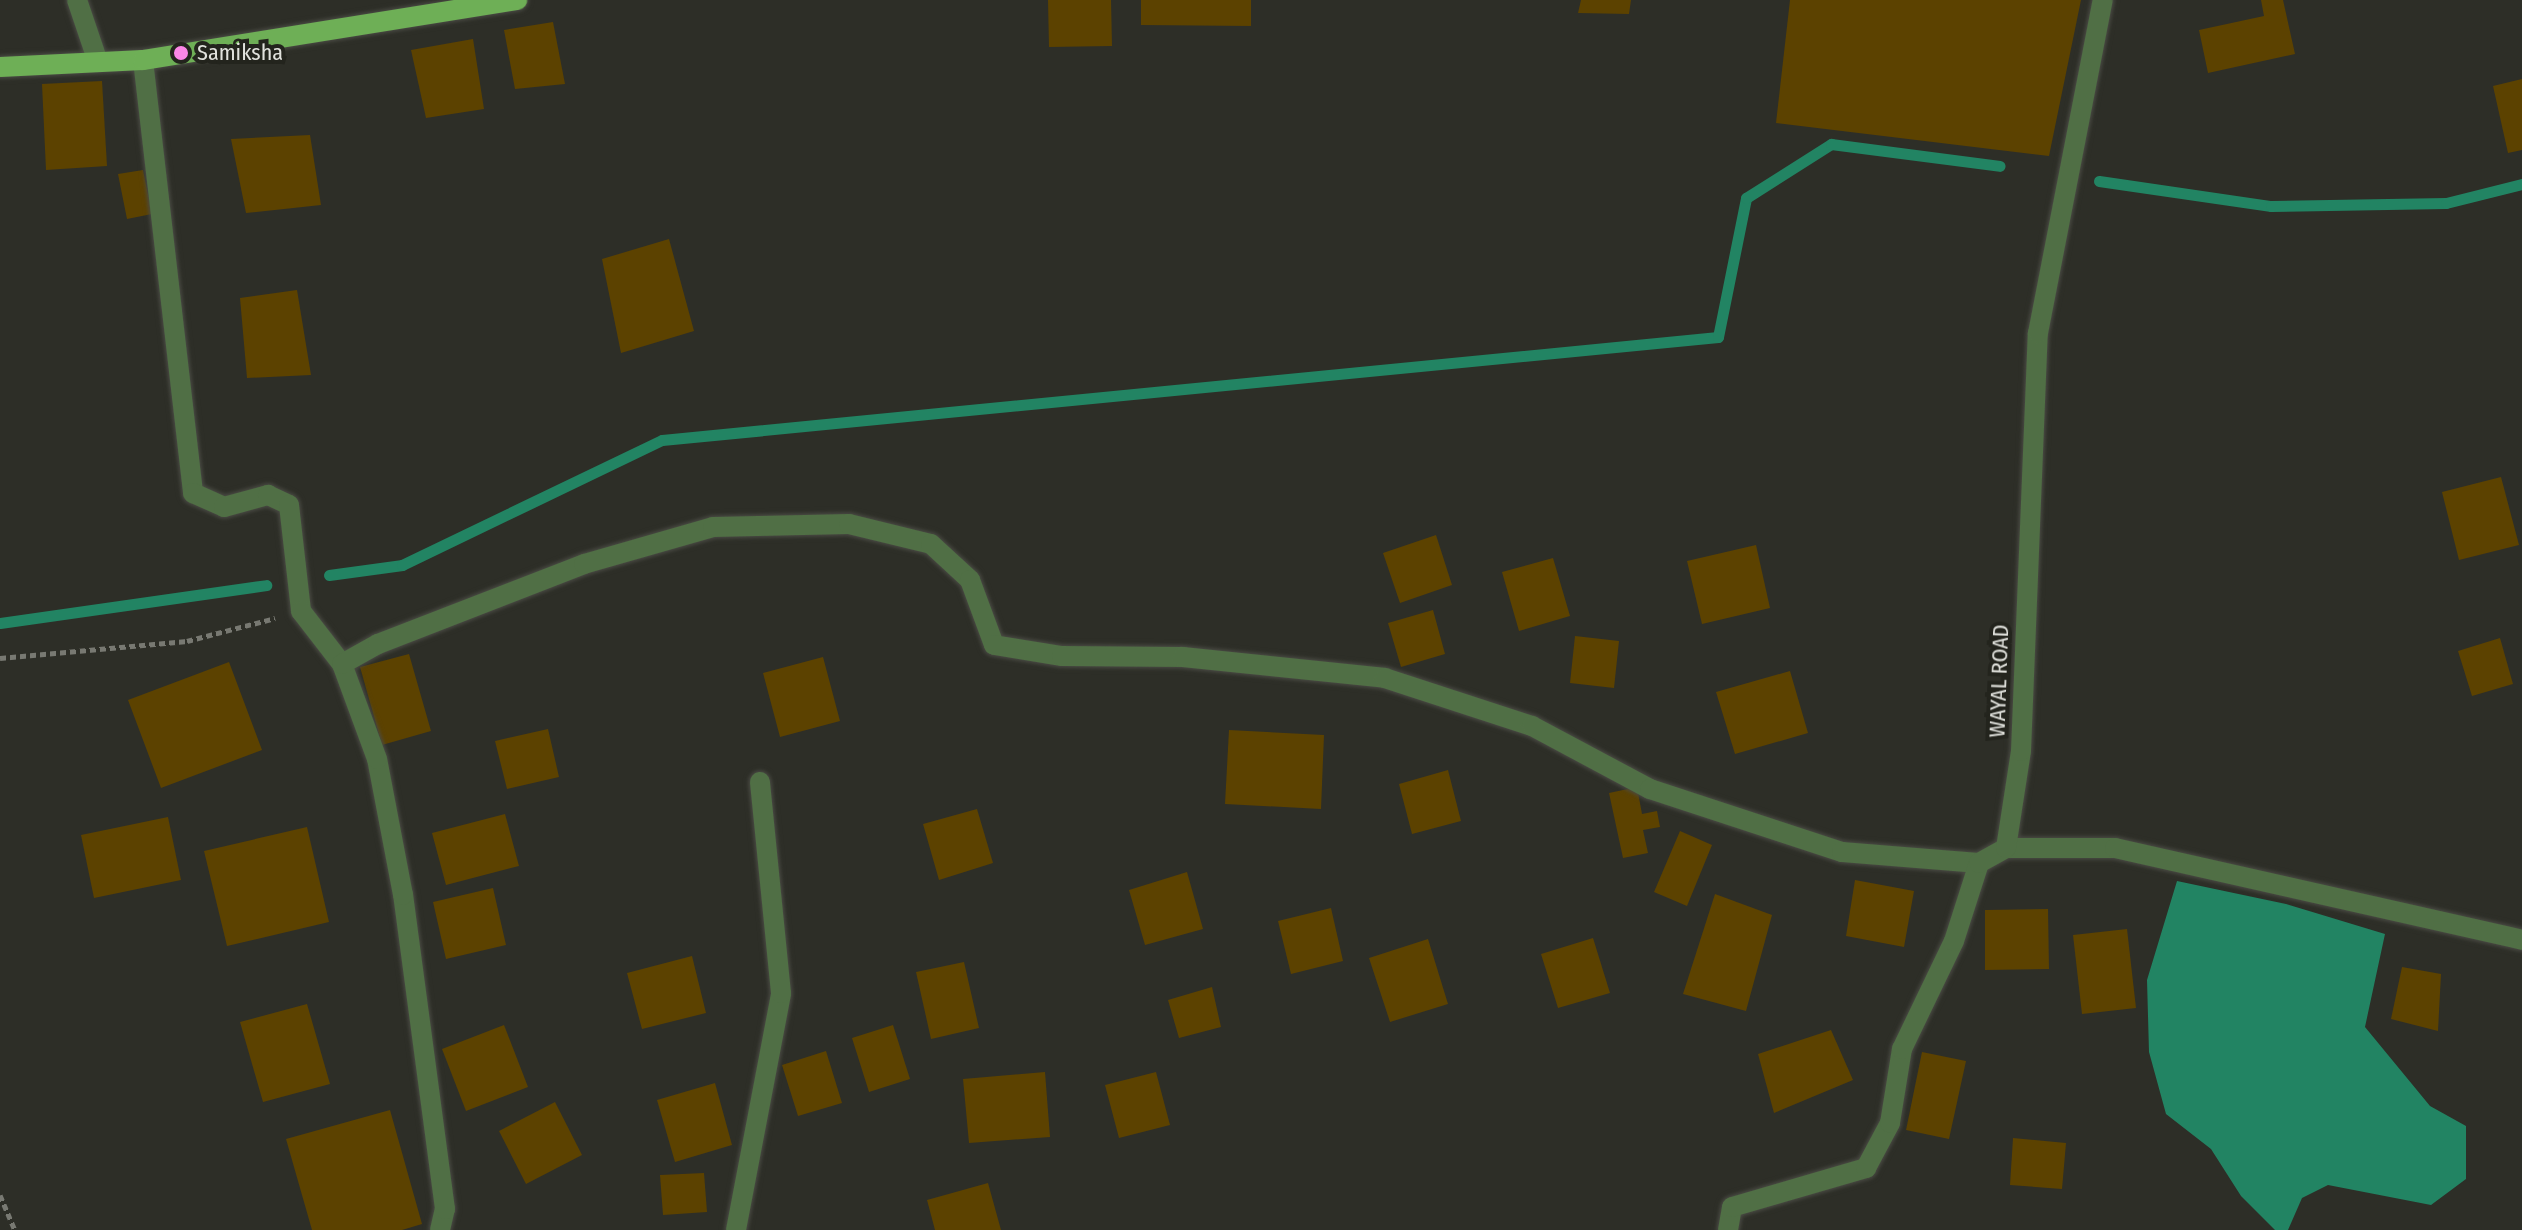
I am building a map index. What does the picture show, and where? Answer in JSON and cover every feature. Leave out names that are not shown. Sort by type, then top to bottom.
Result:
[{"type":"main road","points":[[0,67],[143,60],[517,0]]},
{"type":"street","points":[[77,0],[98,62]]},
{"type":"street","name":"WAYAL ROAD","points":[[2006,848],[2021,751],[2038,333],[2103,0]]},
{"type":"street","points":[[143,60],[193,493],[224,507],[268,495],[289,505],[301,611],[342,664],[377,759],[403,895],[445,1209],[440,1230]]},
{"type":"street","points":[[342,664],[378,644],[584,564],[713,527],[849,524],[931,544],[970,580],[994,645],[1062,656],[1183,657],[1385,678],[1532,726],[1650,789],[1842,852],[1979,863],[2006,848],[2115,848],[2522,944]]},
{"type":"street","points":[[736,1230],[781,993],[760,782]]},
{"type":"street","points":[[1728,1230],[1732,1207],[1866,1168],[1890,1123],[1902,1049],[1954,941],[1979,863]]},
{"type":"path","points":[[0,658],[187,641],[301,611]]},
{"type":"path","points":[[0,1195],[15,1230]]},
{"type":"shaded area","points":[[2177,881],[2286,904],[2385,934],[2365,1027],[2430,1106],[2466,1126],[2466,1179],[2431,1205],[2328,1185],[2302,1198],[2288,1230],[2275,1230],[2241,1196],[2211,1149],[2166,1114],[2149,1052],[2147,980]]},
{"type":"building","points":[[1048,0],[1111,0],[1112,46],[1049,47]]},
{"type":"building","points":[[1141,0],[1251,0],[1251,26],[1141,25]]},
{"type":"building","points":[[1581,0],[1631,0],[1629,14],[1578,13]]},
{"type":"building","points":[[1790,0],[2081,0],[2049,156],[1776,123]]},
{"type":"building","points":[[2261,0],[2283,0],[2295,54],[2208,73],[2199,30],[2264,16]]},
{"type":"building","points":[[553,22],[565,84],[515,89],[504,30]]},
{"type":"building","points":[[473,39],[484,109],[426,118],[411,50]]},
{"type":"building","points":[[2522,79],[2522,150],[2508,153],[2493,86]]},
{"type":"building","points":[[102,81],[107,166],[46,170],[42,84]]},
{"type":"building","points":[[310,135],[321,205],[246,213],[231,139]]},
{"type":"building","points":[[143,170],[152,214],[127,219],[118,174]]},
{"type":"building","points":[[669,239],[694,331],[621,353],[602,259]]},
{"type":"building","points":[[297,290],[311,375],[247,378],[240,298]]},
{"type":"building","points":[[2501,477],[2519,545],[2459,560],[2442,492]]},
{"type":"building","points":[[1436,535],[1452,585],[1400,603],[1383,553]]},
{"type":"building","points":[[1756,545],[1770,608],[1702,624],[1687,561]]},
{"type":"building","points":[[1553,558],[1570,616],[1519,631],[1502,572]]},
{"type":"building","points":[[1433,610],[1445,654],[1401,667],[1388,623]]},
{"type":"building","points":[[1575,636],[1619,641],[1614,688],[1570,683]]},
{"type":"building","points":[[2500,638],[2513,684],[2472,696],[2458,651]]},
{"type":"building","points":[[409,654],[431,731],[382,745],[360,667]]},
{"type":"building","points":[[823,657],[840,721],[780,737],[763,673]]},
{"type":"building","points":[[229,662],[262,750],[161,788],[128,700]]},
{"type":"building","points":[[1790,671],[1808,733],[1735,754],[1716,692]]},
{"type":"building","points":[[548,729],[559,777],[507,789],[495,741]]},
{"type":"building","points":[[1229,730],[1324,735],[1321,809],[1225,804]]},
{"type":"building","points":[[1448,770],[1461,821],[1412,834],[1399,784]]},
{"type":"building","points":[[1637,787],[1642,814],[1657,811],[1660,827],[1643,830],[1648,853],[1623,858],[1609,793]]},
{"type":"building","points":[[977,809],[993,863],[939,880],[923,824]]},
{"type":"building","points":[[505,814],[519,866],[446,885],[432,833]]},
{"type":"building","points":[[168,817],[181,880],[94,898],[81,835]]},
{"type":"building","points":[[307,827],[329,922],[227,946],[204,851]]},
{"type":"building","points":[[1680,831],[1712,845],[1687,906],[1654,892]]},
{"type":"building","points":[[1187,872],[1203,929],[1145,945],[1129,890]]},
{"type":"building","points":[[1855,880],[1914,891],[1904,947],[1846,936]]},
{"type":"building","points":[[493,888],[506,945],[446,959],[433,902]]},
{"type":"building","points":[[1715,894],[1772,915],[1746,1011],[1683,994]]},
{"type":"building","points":[[1331,908],[1343,961],[1291,974],[1278,921]]},
{"type":"building","points":[[2048,909],[2049,969],[1985,970],[1985,910]]},
{"type":"building","points":[[2127,929],[2136,1008],[2082,1014],[2073,935]]},
{"type":"building","points":[[1593,938],[1610,993],[1558,1008],[1541,954]]},
{"type":"building","points":[[1428,939],[1448,1004],[1390,1022],[1369,958]]},
{"type":"building","points":[[692,956],[706,1013],[642,1029],[627,973]]},
{"type":"building","points":[[964,962],[979,1028],[931,1039],[916,972]]},
{"type":"building","points":[[2402,967],[2441,974],[2438,1031],[2391,1019]]},
{"type":"building","points":[[1212,987],[1221,1027],[1179,1038],[1168,1000]]},
{"type":"building","points":[[307,1004],[330,1084],[263,1102],[240,1022]]},
{"type":"building","points":[[504,1025],[528,1087],[466,1111],[442,1049]]},
{"type":"building","points":[[893,1025],[910,1079],[869,1092],[852,1038]]},
{"type":"building","points":[[1831,1030],[1853,1080],[1774,1113],[1758,1054]]},
{"type":"building","points":[[826,1051],[842,1103],[798,1116],[782,1065]]},
{"type":"building","points":[[1922,1052],[1966,1061],[1949,1139],[1906,1130]]},
{"type":"building","points":[[1045,1072],[1050,1137],[969,1143],[963,1079]]},
{"type":"building","points":[[1156,1072],[1170,1125],[1119,1138],[1105,1085]]},
{"type":"building","points":[[715,1083],[732,1145],[675,1162],[657,1100]]},
{"type":"building","points":[[555,1102],[582,1155],[526,1184],[499,1131]]},
{"type":"building","points":[[390,1110],[422,1224],[402,1230],[312,1230],[286,1139]]},
{"type":"building","points":[[2013,1138],[2066,1143],[2062,1189],[2010,1185]]},
{"type":"building","points":[[704,1173],[707,1212],[663,1215],[660,1175]]},
{"type":"building","points":[[988,1183],[1001,1230],[935,1230],[927,1200]]},
{"type":"waterway","points":[[329,575],[402,565],[662,440],[1718,337],[1746,198],[1831,144],[2000,166]]},
{"type":"waterway","points":[[2099,181],[2271,206],[2446,203],[2522,184]]},
{"type":"waterway","points":[[0,623],[266,585]]},
{"type":"place","name":"Samiksha","points":[[181,53]]}]
